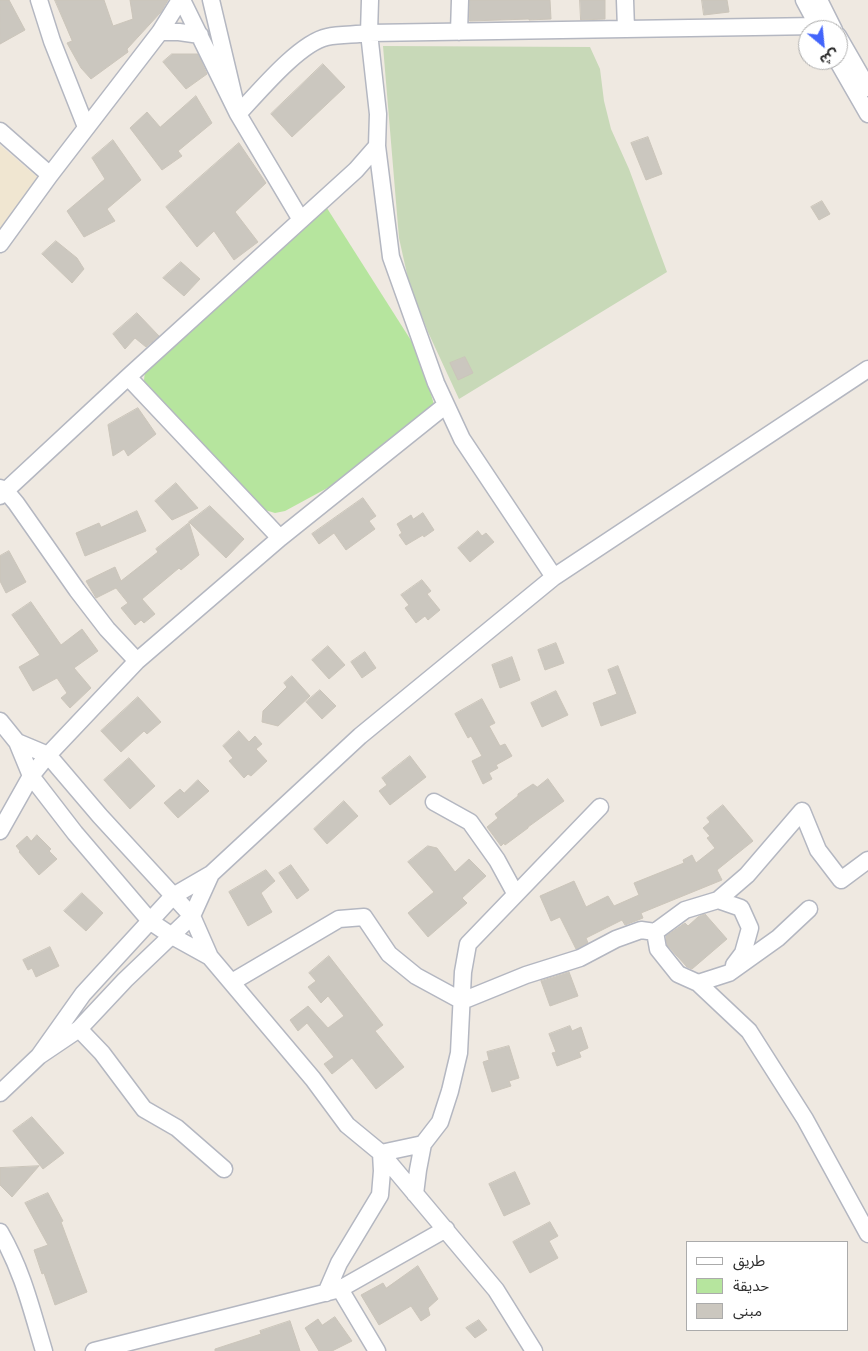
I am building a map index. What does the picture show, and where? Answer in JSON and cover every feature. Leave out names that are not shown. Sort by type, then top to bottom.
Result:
[{"type":"street","points":[[39,0],[52,41],[86,127]]},
{"type":"street","points":[[0,244],[86,127],[160,32],[181,0],[238,114],[301,220]]},
{"type":"street","points":[[210,0],[238,114]]},
{"type":"street","points":[[370,0],[369,33],[378,114],[377,146],[391,257],[436,383],[462,439],[554,577]]},
{"type":"street","points":[[458,32],[460,0]]},
{"type":"street","points":[[625,0],[626,29]]},
{"type":"street","points":[[804,0],[815,20]]},
{"type":"street","points":[[818,0],[829,20]]},
{"type":"street","points":[[238,114],[305,48],[326,37],[369,33],[798,28]]},
{"type":"street","points":[[160,32],[200,35]]},
{"type":"street","points":[[848,53],[868,88]]},
{"type":"street","points":[[843,70],[868,114]]},
{"type":"street","points":[[0,131],[50,175]]},
{"type":"street","points":[[137,662],[77,590],[16,502],[2,492],[356,170],[377,146]]},
{"type":"street","points":[[39,1056],[83,994],[173,896],[211,874],[360,736],[554,577],[868,369]]},
{"type":"street","points":[[128,377],[280,538]]},
{"type":"street","points":[[0,831],[31,776],[48,755],[137,662],[280,538],[446,405]]},
{"type":"street","points":[[0,722],[17,742],[31,776],[151,922],[172,936],[210,956]]},
{"type":"street","points":[[17,742],[48,755],[100,816],[192,916],[210,956],[313,1079],[347,1125],[381,1153],[496,1290],[534,1351]]},
{"type":"street","points":[[434,802],[470,822],[497,860],[515,893]]},
{"type":"street","points":[[415,1194],[423,1144],[440,1122],[459,1054],[464,972],[468,944],[600,806]]},
{"type":"street","points":[[462,1001],[526,975],[580,958],[616,939],[641,930],[655,932],[685,910],[718,900],[747,875],[802,811],[818,850],[841,880],[868,860]]},
{"type":"street","points":[[0,1093],[39,1056],[79,1029],[125,980],[192,916],[211,874]]},
{"type":"street","points":[[718,900],[741,908],[750,928],[744,953],[729,973]]},
{"type":"street","points":[[698,983],[729,973],[778,938],[808,908]]},
{"type":"street","points":[[232,982],[339,919],[364,917],[389,954],[416,976],[462,1001]]},
{"type":"street","points":[[655,932],[658,949],[678,974],[698,983],[749,1031],[805,1119],[868,1234]]},
{"type":"street","points":[[79,1029],[102,1053],[144,1109],[176,1128],[224,1169]]},
{"type":"street","points":[[381,1153],[423,1144]]},
{"type":"street","points":[[377,1351],[333,1291],[339,1263],[380,1195],[381,1153]]},
{"type":"street","points":[[94,1351],[333,1291],[446,1230]]},
{"type":"street","points":[[0,1232],[13,1254],[24,1282],[44,1351]]},
{"type":"shaded area","points":[[0,145],[42,181],[0,237]]},
{"type":"green space","points":[[383,46],[590,47],[600,69],[604,101],[611,129],[629,169],[667,272],[459,399],[428,332],[409,283],[399,238]]},
{"type":"green space","points":[[325,205],[419,353],[435,408],[344,479],[285,511],[275,513],[258,508],[147,391],[144,380],[145,371]]},
{"type":"building","points":[[0,0],[9,0],[25,30],[0,44]]},
{"type":"building","points":[[55,0],[104,0],[113,26],[133,19],[130,0],[168,0],[161,12],[127,49],[128,52],[91,79],[81,68],[67,43],[72,41]]},
{"type":"building","points":[[470,0],[550,0],[551,19],[470,21]]},
{"type":"building","points":[[580,0],[605,0],[605,19],[581,20]]},
{"type":"building","points":[[702,0],[727,0],[729,12],[704,15]]},
{"type":"building","points":[[172,54],[198,54],[207,74],[186,89],[163,62]]},
{"type":"building","points":[[323,64],[345,87],[292,137],[271,114]]},
{"type":"building","points":[[196,96],[212,123],[178,151],[182,156],[162,170],[130,128],[147,112],[160,127]]},
{"type":"building","points":[[648,137],[662,174],[646,180],[631,143]]},
{"type":"building","points":[[113,140],[141,180],[107,209],[115,221],[84,237],[67,211],[105,179],[92,158]]},
{"type":"building","points":[[239,143],[266,183],[235,212],[258,242],[234,260],[214,231],[197,247],[166,207]]},
{"type":"building","points":[[822,201],[830,214],[819,220],[811,207]]},
{"type":"building","points":[[56,241],[77,258],[84,269],[72,283],[42,254]]},
{"type":"building","points":[[181,262],[200,279],[184,296],[163,278]]},
{"type":"building","points":[[137,313],[159,336],[146,347],[135,338],[125,349],[113,334]]},
{"type":"building","points":[[465,357],[473,373],[458,380],[450,363]]},
{"type":"building","points":[[138,408],[156,434],[128,456],[124,449],[113,456],[108,425]]},
{"type":"building","points":[[176,483],[198,508],[172,520],[155,501]]},
{"type":"building","points":[[363,498],[376,516],[369,521],[375,529],[346,550],[334,533],[319,544],[312,534]]},
{"type":"building","points":[[210,506],[244,539],[226,558],[189,522]]},
{"type":"building","points":[[137,511],[146,531],[85,556],[76,533],[99,523],[101,527]]},
{"type":"building","points":[[423,513],[434,530],[406,545],[399,535],[402,533],[397,524],[411,515],[413,519]]},
{"type":"building","points":[[189,523],[199,555],[181,570],[179,568],[142,599],[155,614],[144,623],[141,620],[135,625],[121,608],[128,603],[116,588],[96,598],[86,581],[115,567],[121,581],[158,552],[156,549]]},
{"type":"building","points":[[478,531],[482,536],[486,533],[494,542],[470,562],[458,548]]},
{"type":"building","points":[[9,551],[26,582],[6,593],[0,581],[0,556]]},
{"type":"building","points":[[422,580],[431,591],[427,594],[440,610],[428,620],[425,616],[416,623],[405,608],[409,605],[401,595]]},
{"type":"building","points":[[31,602],[61,645],[82,629],[98,651],[74,668],[91,688],[70,708],[61,698],[67,693],[57,678],[33,691],[19,667],[40,655],[12,615]]},
{"type":"building","points":[[556,643],[564,663],[545,670],[538,650]]},
{"type":"building","points":[[328,646],[345,665],[329,679],[312,660]]},
{"type":"building","points":[[365,652],[376,668],[362,678],[351,662]]},
{"type":"building","points":[[512,657],[520,680],[500,688],[492,665]]},
{"type":"building","points":[[618,666],[636,713],[601,726],[593,703],[617,694],[608,670]]},
{"type":"building","points":[[292,676],[310,696],[278,726],[262,722],[263,711],[287,687],[284,683]]},
{"type":"building","points":[[320,690],[336,706],[322,719],[306,702]]},
{"type":"building","points":[[556,691],[568,715],[542,727],[531,703]]},
{"type":"building","points":[[138,697],[161,722],[147,734],[144,731],[121,752],[101,731]]},
{"type":"building","points":[[482,699],[495,723],[489,726],[500,746],[505,744],[512,756],[496,765],[498,768],[489,773],[492,779],[483,784],[472,761],[482,756],[471,736],[468,738],[455,714]]},
{"type":"building","points":[[239,731],[249,742],[255,736],[262,744],[256,749],[267,761],[251,776],[248,774],[244,778],[229,761],[233,758],[223,746]]},
{"type":"building","points":[[410,756],[426,777],[390,805],[379,791],[387,785],[382,778]]},
{"type":"building","points":[[129,758],[155,786],[130,809],[104,780]]},
{"type":"building","points":[[548,779],[564,801],[505,845],[504,843],[501,846],[487,827],[498,818],[495,814],[533,784],[537,787]]},
{"type":"building","points":[[198,780],[209,791],[178,818],[164,803],[180,789],[184,793]]},
{"type":"building","points":[[344,801],[358,816],[327,844],[314,829]]},
{"type":"building","points":[[723,805],[753,841],[717,870],[722,880],[641,913],[643,918],[638,920],[625,925],[622,920],[586,938],[588,943],[576,949],[560,917],[551,921],[540,896],[574,881],[586,907],[608,896],[614,906],[639,895],[634,883],[684,863],[683,860],[692,855],[696,863],[715,848],[707,838],[710,836],[703,828],[710,822],[707,818]]},
{"type":"building","points":[[37,835],[51,849],[49,851],[57,859],[39,875],[16,846],[27,836],[31,841]]},
{"type":"building","points":[[428,846],[437,848],[455,872],[469,859],[486,876],[462,898],[467,903],[428,937],[408,913],[434,892],[408,862]]},
{"type":"building","points":[[291,865],[309,890],[297,899],[279,873]]},
{"type":"building","points":[[266,870],[275,881],[261,893],[272,912],[248,926],[229,892]]},
{"type":"building","points":[[82,893],[103,913],[86,931],[64,911]]},
{"type":"building","points":[[705,914],[727,939],[692,969],[687,967],[667,945],[666,936],[685,923],[688,926],[698,917]]},
{"type":"building","points":[[50,947],[59,966],[36,977],[32,968],[28,970],[23,960]]},
{"type":"building","points":[[329,956],[383,1025],[375,1031],[404,1067],[376,1089],[352,1058],[332,1074],[324,1064],[334,1057],[307,1023],[298,1031],[290,1020],[308,1006],[328,1028],[344,1016],[328,996],[321,1003],[308,987],[316,981],[309,973]]},
{"type":"building","points":[[569,972],[578,996],[550,1006],[541,981]]},
{"type":"building","points":[[570,1026],[572,1031],[581,1027],[588,1048],[579,1052],[581,1057],[557,1066],[552,1053],[556,1052],[549,1034]]},
{"type":"building","points":[[509,1046],[519,1078],[509,1081],[511,1086],[492,1092],[483,1062],[489,1060],[487,1052]]},
{"type":"building","points":[[32,1117],[64,1153],[43,1169],[13,1131]]},
{"type":"building","points":[[39,1166],[12,1197],[0,1185],[0,1168]]},
{"type":"building","points":[[515,1172],[530,1204],[504,1216],[489,1184]]},
{"type":"building","points":[[48,1193],[63,1221],[61,1222],[87,1292],[55,1305],[34,1250],[48,1245],[25,1203]]},
{"type":"building","points":[[550,1222],[558,1236],[549,1241],[558,1258],[530,1273],[513,1242]]},
{"type":"building","points":[[418,1266],[438,1299],[428,1308],[430,1315],[421,1321],[411,1306],[379,1325],[361,1295],[383,1283],[386,1288]]},
{"type":"building","points":[[335,1317],[352,1341],[332,1351],[319,1351],[305,1328],[318,1319],[322,1325]]},
{"type":"building","points":[[479,1320],[487,1330],[475,1338],[466,1328]]},
{"type":"building","points":[[290,1321],[300,1351],[215,1351],[215,1349],[261,1334],[260,1331]]}]
